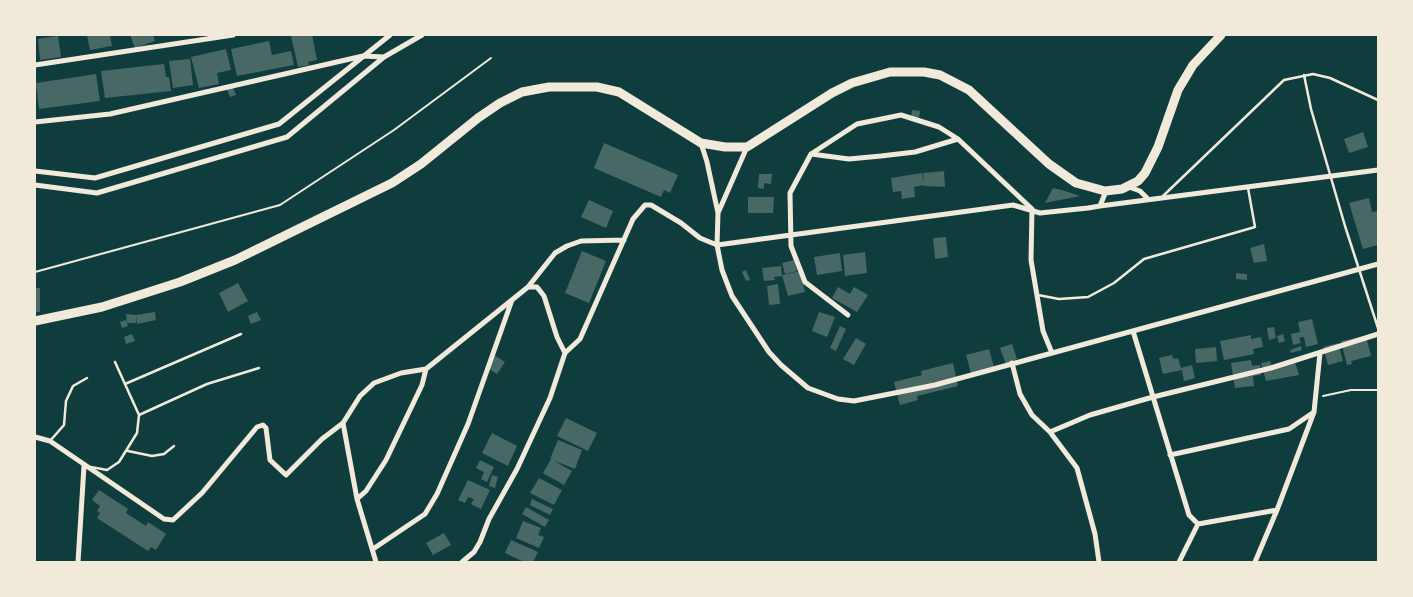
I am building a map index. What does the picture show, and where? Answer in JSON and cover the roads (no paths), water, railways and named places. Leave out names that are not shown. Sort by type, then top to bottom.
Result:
[{"type":"main road","points":[[35,321],[102,307],[180,282],[235,260],[392,183],[421,164],[478,118],[522,92],[549,87],[574,86],[619,92],[700,142],[725,147],[747,147],[832,92],[852,83],[890,72],[924,72],[940,75],[969,90],[1049,164],[1076,183],[1106,191],[1129,187],[1145,173],[1158,147],[1178,90],[1193,65],[1221,35]]},
{"type":"street","points":[[35,65],[234,35]]},
{"type":"street","points":[[35,171],[95,178],[279,124],[390,35]]},
{"type":"street","points":[[35,186],[97,193],[287,137],[384,57],[422,35]]},
{"type":"street","points":[[35,122],[110,114],[363,56],[384,57]]},
{"type":"street","points":[[848,315],[805,282],[792,246],[790,234],[790,193],[811,154],[857,124],[901,115],[938,126],[958,139],[1032,209]]},
{"type":"street","points":[[811,154],[849,159],[881,156],[915,152],[958,139]]},
{"type":"street","points":[[700,142],[718,213],[716,245],[722,270],[732,296],[756,334],[781,365],[808,388],[822,394],[854,401],[934,385],[1378,264]]},
{"type":"street","points":[[718,213],[747,147]]},
{"type":"street","points":[[462,562],[474,552],[550,398],[565,352],[580,339],[633,219],[646,205],[651,205],[681,223],[700,238],[716,245],[1013,204],[1040,212],[1378,170]]},
{"type":"street","points":[[1140,191],[1145,173]]},
{"type":"street","points":[[1129,187],[1140,191],[1148,200]]},
{"type":"street","points":[[1010,190],[1013,204]]},
{"type":"street","points":[[1100,206],[1106,191]]},
{"type":"street","points":[[715,198],[722,205]]},
{"type":"street","points":[[1032,209],[1031,260],[1043,331],[1052,353]]},
{"type":"street","points":[[1031,219],[1040,212]]},
{"type":"street","points":[[35,437],[50,441],[164,519],[173,520],[202,492],[257,427],[263,426],[266,428],[270,460],[286,475],[322,439],[343,423],[360,396],[374,383],[401,373],[426,369],[528,286],[555,254],[567,246],[581,241],[624,240]]},
{"type":"street","points":[[528,286],[537,287],[544,296],[557,337],[565,352]]},
{"type":"street","points":[[373,549],[425,514],[437,494],[468,424],[513,298]]},
{"type":"street","points":[[1133,331],[1189,515],[1198,524]]},
{"type":"street","points":[[1050,432],[1090,415],[1153,397],[1271,368],[1378,334]]},
{"type":"street","points":[[1254,562],[1277,510],[1314,412],[1320,353]]},
{"type":"street","points":[[1012,363],[1020,394],[1032,415],[1050,432],[1077,468],[1095,534],[1099,562]]},
{"type":"street","points":[[357,499],[366,491],[386,460],[422,385],[426,369]]},
{"type":"street","points":[[1170,455],[1288,429],[1314,412]]},
{"type":"street","points":[[343,423],[357,499],[376,562]]},
{"type":"street","points":[[78,562],[84,466]]},
{"type":"street","points":[[1198,524],[1277,510]]},
{"type":"street","points":[[1179,562],[1198,524]]},
{"type":"lane","points":[[1161,197],[1236,127],[1266,95],[1284,80],[1313,74],[1330,78],[1378,100]]},
{"type":"lane","points":[[1304,76],[1311,110],[1378,328]]},
{"type":"lane","points":[[1038,295],[1059,299],[1088,297],[1114,283],[1144,259],[1255,227],[1248,187]]},
{"type":"lane","points":[[125,384],[241,334]]},
{"type":"lane","points":[[84,466],[107,470],[119,462],[137,433],[139,415],[116,362]]},
{"type":"lane","points":[[139,415],[207,384],[259,368]]},
{"type":"lane","points":[[50,441],[64,425],[66,401],[73,386],[87,378]]},
{"type":"lane","points":[[128,450],[152,456],[164,454],[174,446]]}]
